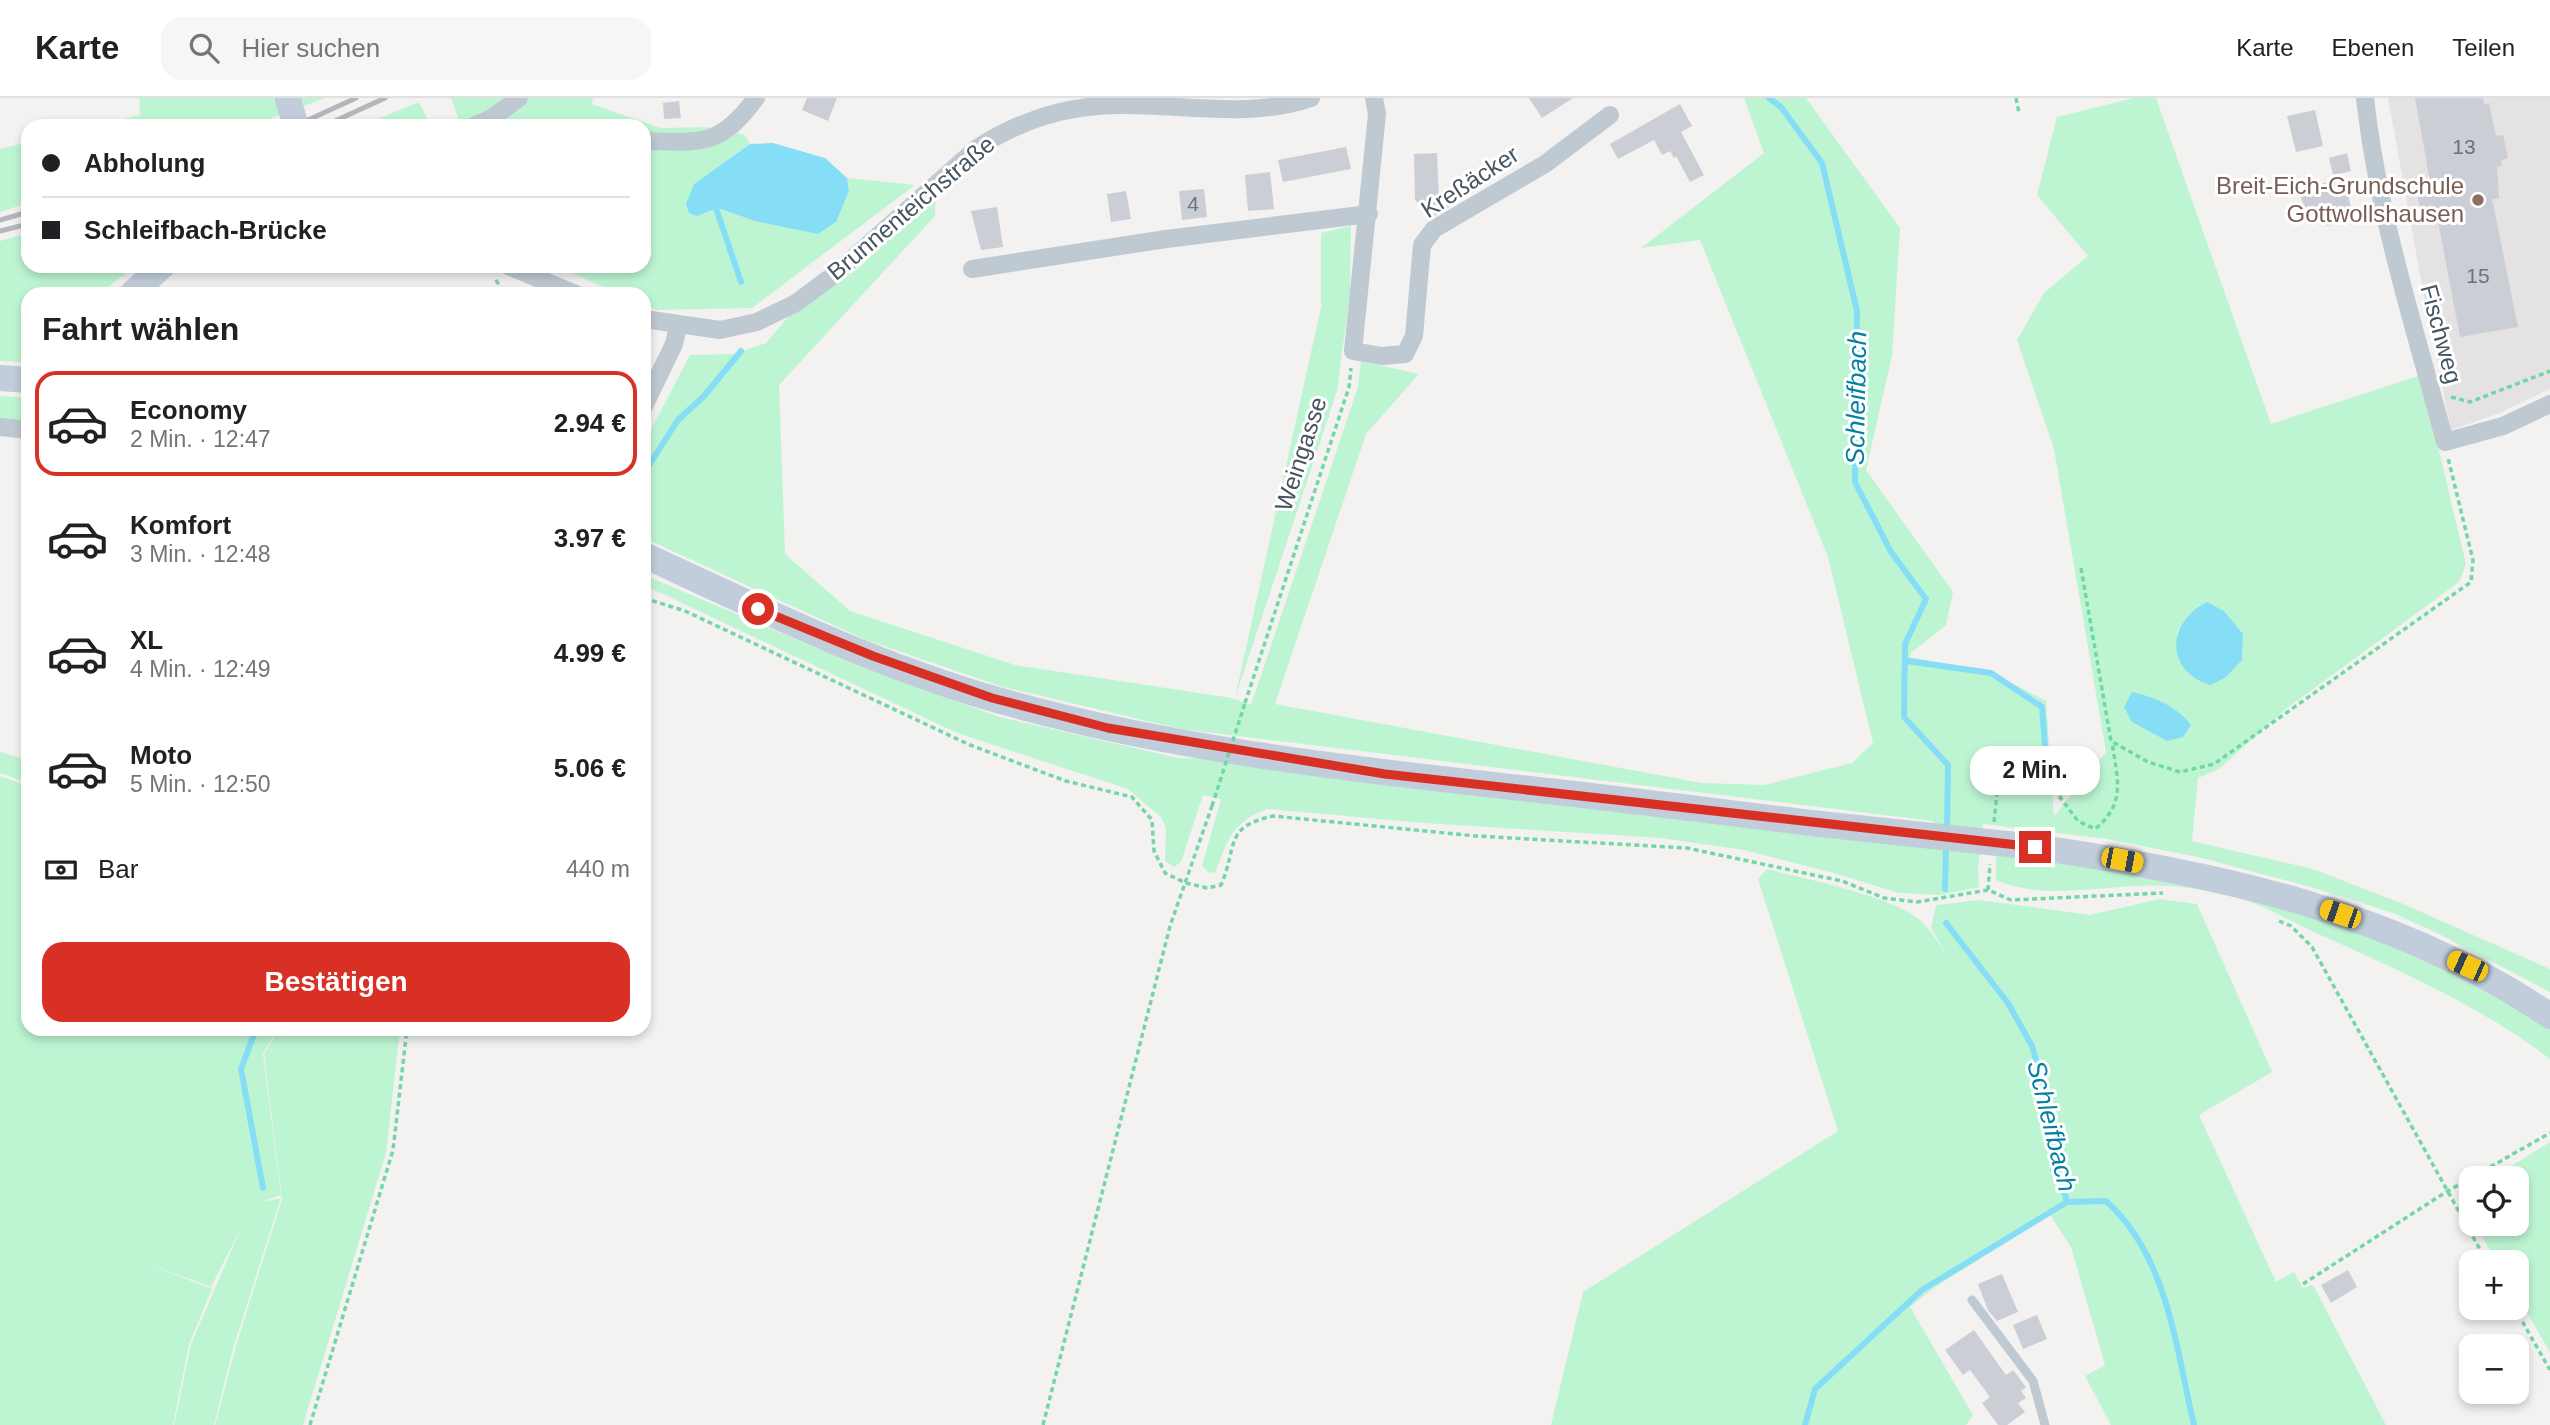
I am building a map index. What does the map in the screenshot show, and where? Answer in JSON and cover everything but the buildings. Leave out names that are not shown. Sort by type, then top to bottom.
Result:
[{"type":"main road","points":[[287,99],[294,119]]},
{"type":"main road","points":[[140,287],[154,273]]},
{"type":"main road","points":[[156,287],[168,273]]},
{"type":"main road","points":[[0,378],[21,380]]},
{"type":"main road","points":[[651,558],[758,609],[873,656],[992,698],[1108,728],[1385,774],[2035,847],[2136,862],[2298,900],[2382,929],[2467,966],[2550,1016]]},
{"type":"street","points":[[490,119],[519,98]]},
{"type":"street","points":[[651,141],[704,142],[741,118],[756,98]]},
{"type":"street","name":"Brunnenteichstraße","points":[[651,320],[720,330],[758,322],[796,303],[835,274],[977,148],[1003,131],[1036,117],[1082,107],[1119,105],[1231,109],[1275,106],[1311,98]]},
{"type":"street","points":[[1353,351],[1369,214],[1377,114],[1374,98]]},
{"type":"street","name":"Fischweg","points":[[2365,98],[2369,135],[2389,239],[2445,442]]},
{"type":"street","name":"Kreßäcker","points":[[1353,351],[1382,356],[1405,354],[1414,336],[1422,245],[1434,229],[1545,164],[1610,115]]},
{"type":"street","points":[[972,269],[1166,239],[1369,214]]},
{"type":"street","points":[[525,273],[559,287]]},
{"type":"street","points":[[651,392],[674,344],[678,326]]},
{"type":"street","points":[[2445,442],[2503,426],[2550,404]]},
{"type":"street","points":[[0,427],[21,428]]},
{"type":"lane","points":[[1972,1300],[2033,1381],[2045,1425]]},
{"type":"path","points":[[2017,98],[2019,113]]},
{"type":"path","name":"Weingasse","points":[[1043,1425],[1170,926],[1349,387],[1353,351]]},
{"type":"path","points":[[2448,393],[2453,399],[2470,402],[2550,371]]},
{"type":"path","points":[[2111,741],[2148,762],[2180,772],[2214,764],[2471,582],[2473,560],[2445,442]]},
{"type":"path","points":[[1993,832],[1998,784],[2056,792],[2078,821],[2095,828],[2109,817],[2119,790],[2081,568]]},
{"type":"path","points":[[651,600],[685,611],[971,745],[1066,781],[1132,797],[1152,820],[1154,852],[1165,873],[1186,883],[1207,888],[1221,885],[1228,867],[1231,844],[1249,822],[1273,816],[1476,836],[1686,848],[1842,881],[1884,898],[1917,902],[1988,890],[2011,900],[2161,893],[2173,895]]},
{"type":"path","points":[[1988,890],[1991,855]]},
{"type":"path","points":[[2268,917],[2291,926],[2312,947],[2480,1250]]},
{"type":"path","points":[[310,1425],[393,1150],[406,1036]]},
{"type":"path","points":[[2303,1284],[2446,1192],[2550,1133]]},
{"type":"path","points":[[2521,1320],[2550,1370]]},
{"type":"shaded area","name":"Breit-Eich-Grundschule Gottwollshausen","points":[[2388,98],[2550,98],[2550,389],[2500,413],[2451,430],[2425,302]]},
{"type":"green space","points":[[139,98],[325,98],[269,119],[124,119],[140,115]]},
{"type":"green space","points":[[451,98],[593,98],[592,104],[635,119],[458,119]]},
{"type":"green space","points":[[1744,98],[1806,98],[1900,228],[1892,356],[1866,470],[1953,592],[1946,625],[1911,653],[1910,657],[1989,671],[2046,701],[2054,816],[2106,752],[2054,449],[2017,340],[2044,293],[2088,256],[2037,195],[2057,117],[2133,98],[2156,98],[2271,424],[2421,375],[2466,564],[2459,582],[2286,709],[2219,769],[2198,778],[2192,841],[2313,869],[2401,903],[2550,969],[2550,992],[2393,913],[2311,887],[2202,858],[2107,839],[1983,824],[1978,869],[1979,887],[1940,895],[1899,893],[1744,850],[1660,838],[1425,823],[1267,809],[1238,826],[1215,873],[1208,872],[1202,866],[1221,799],[1203,795],[1181,862],[1174,867],[1165,861],[1166,828],[1161,817],[1128,789],[957,733],[651,588],[651,578],[864,668],[1000,717],[1178,758],[1235,759],[1937,847],[1933,821],[1181,729],[1003,687],[866,640],[651,541],[651,430],[690,355],[734,354],[766,343],[789,316],[858,269],[936,192],[935,216],[779,385],[785,554],[850,611],[1015,665],[1232,698],[1251,705],[1358,387],[1361,361],[1419,374],[1366,434],[1275,704],[1702,783],[1764,785],[1852,763],[1873,743],[1828,557],[1700,240],[1641,248],[1764,153]],"holes":[[[2207,603],[2224,612],[2243,634],[2242,660],[2177,633],[2189,615]]]},
{"type":"green space","points":[[419,102],[428,119],[377,119]]},
{"type":"green space","points":[[651,125],[661,128],[705,127],[745,135],[750,144],[694,184],[716,208],[755,221],[836,221],[849,191],[847,178],[915,185],[752,308],[658,310],[651,307],[651,287],[604,287],[572,273],[651,273]]},
{"type":"green space","points":[[21,144],[21,205],[0,212],[0,149]]},
{"type":"green space","points":[[1351,226],[1350,293],[1337,391],[1235,698],[1321,307],[1321,233]]},
{"type":"green space","points":[[21,235],[21,273],[127,273],[108,287],[21,287],[21,362],[0,361],[0,241]]},
{"type":"green space","points":[[0,396],[21,398],[21,422],[0,420]]},
{"type":"green space","points":[[0,752],[21,758],[21,780],[0,773]]},
{"type":"green space","points":[[0,776],[21,784],[21,1036],[273,1036],[263,1054],[281,1195],[261,1202],[281,1198],[234,1345],[214,1425],[174,1425],[191,1344],[242,1226],[211,1287],[132,1258],[212,1289],[189,1344],[173,1425],[0,1425]]},
{"type":"green space","points":[[1996,855],[2165,876],[2284,907],[2435,960],[2550,1026],[2550,1059],[2467,1005],[2245,900],[2170,886],[2059,891],[2016,887],[1996,880]]},
{"type":"green space","points":[[1767,869],[1843,888],[1899,907],[1924,924],[1948,957],[1931,928],[1936,905],[1980,900],[2090,915],[2159,899],[2197,904],[2272,1072],[2199,1115],[2276,1282],[2294,1272],[2303,1288],[2313,1285],[2386,1425],[2111,1425],[2085,1376],[2105,1365],[2071,1247],[2050,1215],[1935,1287],[1910,1307],[1973,1415],[1966,1425],[1551,1425],[1583,1292],[1838,1131],[1758,879]]},
{"type":"green space","points":[[275,1036],[399,1036],[386,1153],[303,1425],[215,1425],[236,1346],[282,1199],[264,1054]]},
{"type":"green space","points":[[2550,1142],[2550,1352],[2529,1316],[2529,1250],[2490,1250],[2482,1236],[2529,1236],[2529,1166],[2511,1166]]},
{"type":"water","points":[[773,143],[825,158],[847,178],[849,191],[836,222],[818,234],[755,221],[717,208],[697,216],[689,213],[686,204],[694,184],[750,144]]},
{"type":"water","points":[[2207,602],[2224,611],[2243,634],[2242,660],[2225,678],[2210,685],[2195,678],[2185,669],[2178,658],[2176,646],[2184,621]]},
{"type":"water","points":[[2132,692],[2157,700],[2178,712],[2191,725],[2183,737],[2167,741],[2132,722],[2124,707]]},
{"type":"waterway","name":"Schleifbach","points":[[1769,98],[1781,107],[1822,163],[1857,311],[1855,482],[1891,552],[1926,599],[1905,644],[1904,717],[1948,765],[1947,831]]},
{"type":"waterway","points":[[722,202],[716,208],[741,282]]},
{"type":"waterway","points":[[651,462],[678,420],[704,396],[741,351]]},
{"type":"waterway","points":[[1907,661],[1991,673],[2042,707],[2048,784]]},
{"type":"waterway","name":"Schleifbach","points":[[1945,889],[1946,845]]},
{"type":"waterway","name":"Schleifbach","points":[[1946,923],[2008,1003],[2032,1046],[2044,1087],[2052,1149],[2067,1202],[2106,1201],[2127,1223],[2143,1249],[2156,1276],[2175,1335],[2194,1425]]},
{"type":"waterway","points":[[253,1036],[241,1069],[263,1188]]},
{"type":"waterway","points":[[1805,1425],[1815,1389],[1922,1290],[2067,1202]]},
{"type":"railway","points":[[310,119],[356,98]]},
{"type":"railway","points":[[339,119],[385,98]]},
{"type":"railway","points":[[0,220],[21,214]]},
{"type":"railway","points":[[0,231],[21,226]]},
{"type":"place","name":"Breit-Eich-Grundschule Gottwollshausen","points":[[2478,200]]},
{"type":"route","points":[[758,609],[873,656],[992,698],[1108,728],[1245,753],[1385,774],[2035,847]]}]
